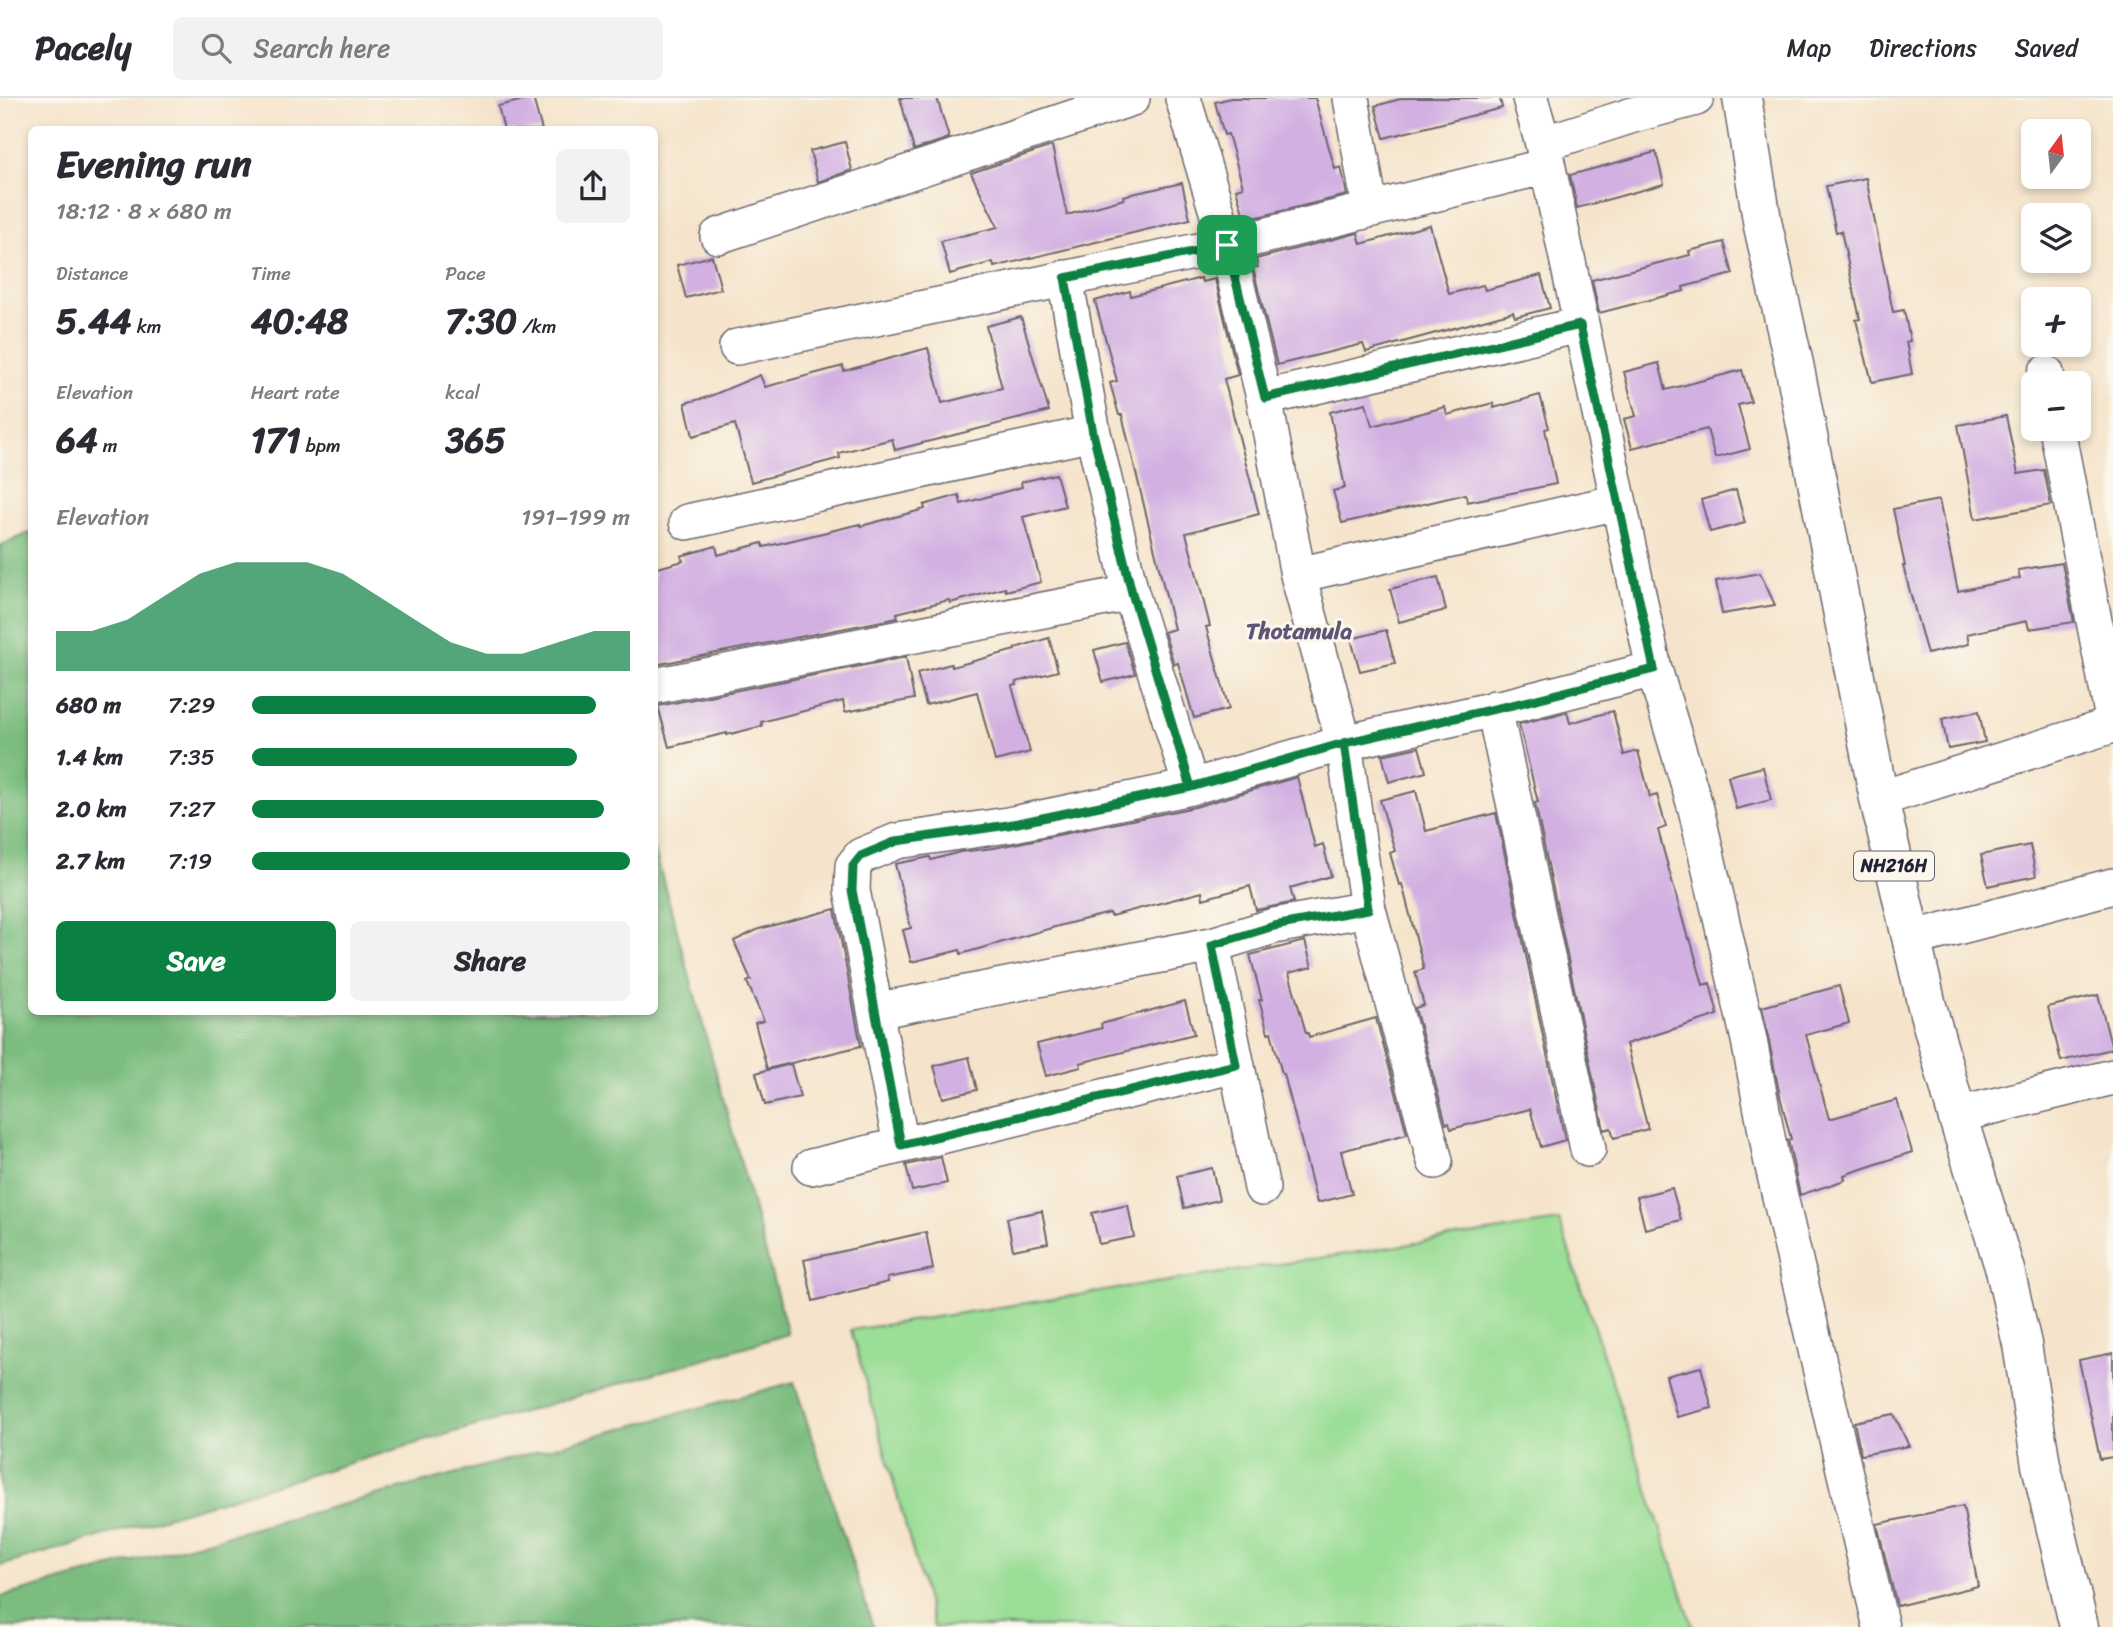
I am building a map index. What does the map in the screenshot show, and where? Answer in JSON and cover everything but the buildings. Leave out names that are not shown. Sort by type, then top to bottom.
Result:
[{"type":"highway","name":"NH216H","points":[[1742,98],[1763,226],[1794,365],[1879,799],[1927,1006],[1957,1115],[2005,1270],[2022,1343],[2041,1465],[2079,1627]]},
{"type":"street","points":[[718,236],[1132,98]]},
{"type":"street","points":[[1183,98],[1227,245],[1265,398],[1298,575],[1344,743],[1368,909],[1435,1161]]},
{"type":"street","points":[[1351,98],[1370,209]]},
{"type":"street","points":[[1530,98],[1545,155],[1654,669],[1696,808],[1749,1040],[1771,1158],[1881,1627]]},
{"type":"street","points":[[737,347],[1227,245],[1370,209],[1545,155],[1633,115],[1696,98]]},
{"type":"street","points":[[1065,278],[1093,433],[1132,593],[1191,787]]},
{"type":"street","points":[[1265,398],[1580,325]]},
{"type":"street","points":[[687,522],[1093,433]]},
{"type":"street","points":[[1879,799],[2113,722],[2059,441]]},
{"type":"street","points":[[1298,575],[1618,502]]},
{"type":"street","points":[[658,685],[1132,593]]},
{"type":"street","points":[[901,1145],[852,890],[853,866],[861,856],[897,841],[1008,825],[1191,787],[1344,743],[1521,703],[1654,669]]},
{"type":"street","points":[[1494,708],[1588,1149]]},
{"type":"street","points":[[1911,939],[2113,886]]},
{"type":"street","points":[[875,1011],[1212,945],[1274,926],[1368,909]]},
{"type":"street","points":[[1212,945],[1262,1188]]},
{"type":"street","points":[[811,1167],[1236,1065]]},
{"type":"street","points":[[1957,1115],[2113,1077]]},
{"type":"green space","points":[[28,533],[28,1015],[658,1015],[658,862],[788,1334],[0,1566],[0,546]]},
{"type":"green space","points":[[1559,1221],[1693,1627],[934,1627],[851,1330]]},
{"type":"green space","points":[[794,1382],[873,1627],[0,1627],[0,1597]]},
{"type":"district","name":"Thotamula","points":[[1299,631]]},
{"type":"route","points":[[1227,245],[1065,278],[1093,433],[1132,593],[1191,787],[1344,743],[1368,909],[1274,926],[1212,945],[1236,1065],[901,1145],[852,890],[853,866],[861,856],[897,841],[1008,825],[1191,787],[1267,765],[1344,743],[1521,703],[1654,669],[1580,325],[1265,398],[1227,245]]}]
